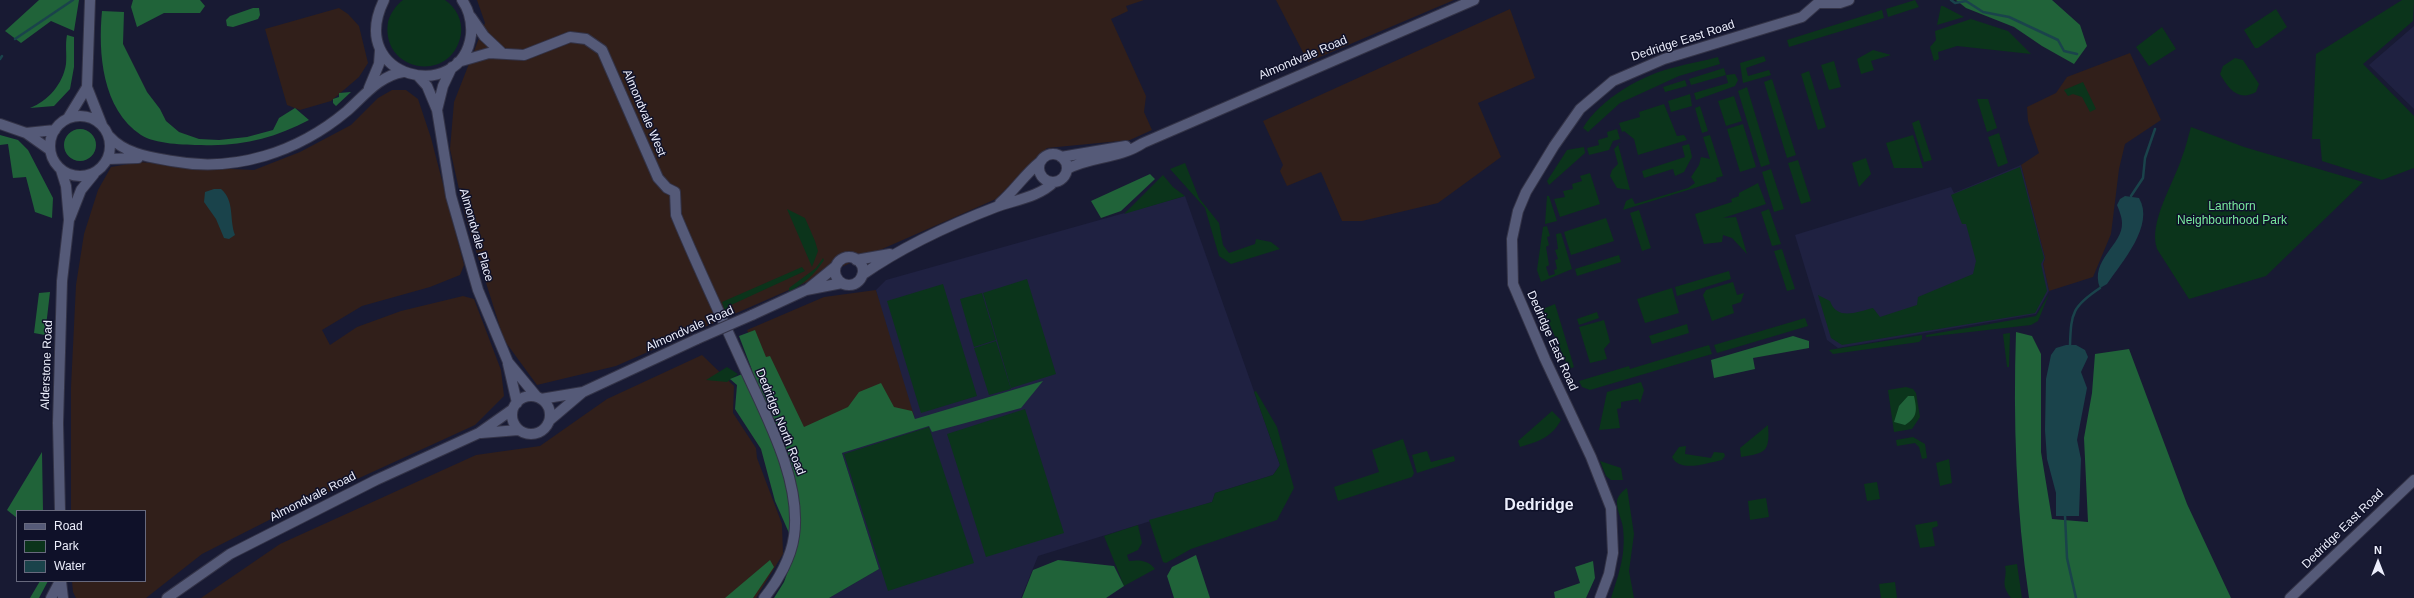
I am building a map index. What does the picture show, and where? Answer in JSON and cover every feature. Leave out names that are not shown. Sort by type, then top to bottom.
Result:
[{"type":"street","points":[[90,0],[87,87],[102,125],[109,136],[127,150],[156,158]]},
{"type":"street","points":[[368,90],[379,64],[380,50],[375,31],[377,15],[384,0]]},
{"type":"street","name":"Almondvale Road","points":[[1067,169],[1089,160],[1111,157],[1133,149],[1142,143],[1474,0]]},
{"type":"street","name":"Dedridge East Road","points":[[1600,598],[1609,574],[1613,553],[1611,508],[1591,457],[1544,359],[1513,284],[1512,239],[1518,211],[1526,192],[1554,146],[1580,110],[1613,81],[1664,59],[1802,17],[1817,2],[1840,3],[1849,0]]},
{"type":"street","points":[[464,2],[470,15],[484,36],[501,52]]},
{"type":"street","name":"Almondvale Place","points":[[437,110],[443,86],[470,40],[470,15]]},
{"type":"street","name":"Almondvale West","points":[[418,76],[436,75],[469,57],[501,52],[524,55],[562,39],[577,37],[594,42],[602,50],[658,178],[667,188],[675,192],[676,215],[705,281]]},
{"type":"street","points":[[380,50],[394,66],[403,72],[418,76]]},
{"type":"street","points":[[108,159],[128,157],[156,158],[208,165],[243,162],[263,157],[283,150],[323,128],[347,111],[368,90],[389,76],[403,72]]},
{"type":"street","name":"Almondvale Place","points":[[418,76],[427,86],[437,110],[444,161],[458,228],[478,290],[508,362],[515,406]]},
{"type":"street","points":[[87,87],[68,118],[55,130],[51,139],[50,150],[52,157],[61,170],[77,177],[94,174],[108,159],[110,152],[109,136]]},
{"type":"street","points":[[68,118],[86,116],[102,125]]},
{"type":"street","points":[[0,124],[26,133],[50,150]]},
{"type":"street","points":[[26,133],[55,130]]},
{"type":"street","name":"Almondvale Road","points":[[1061,156],[1142,143]]},
{"type":"street","points":[[862,275],[862,266],[856,260],[847,257],[837,263],[835,267],[836,277],[842,284],[856,284],[862,275],[893,253],[995,207],[1046,190],[1054,182],[1062,178],[1067,169],[1066,163],[1061,156],[1050,154],[1031,169],[1012,193],[995,207]]},
{"type":"street","points":[[1040,162],[1040,173],[1044,178],[1054,182]]},
{"type":"street","name":"Alderstone Road","points":[[60,510],[58,423],[62,281],[69,220],[66,186],[61,170]]},
{"type":"street","name":"Alderstone Road","points":[[69,220],[81,190],[94,174]]},
{"type":"street","points":[[856,260],[893,253]]},
{"type":"street","name":"Almondvale Road","points":[[550,420],[584,392],[806,290],[835,267]]},
{"type":"street","name":"Dedridge North Road","points":[[705,281],[770,425],[792,485],[794,535],[791,549],[776,583],[764,598]]},
{"type":"street","name":"Almondvale Road","points":[[806,290],[842,284]]},
{"type":"street","name":"Almondvale Place","points":[[508,362],[539,398]]},
{"type":"street","name":"Almondvale Road","points":[[539,398],[584,392]]},
{"type":"street","points":[[526,397],[539,398],[549,406],[550,420],[544,430],[535,434],[525,434],[518,430],[514,424],[515,406],[526,397]]},
{"type":"street","name":"Almondvale Road","points":[[167,598],[230,554],[376,480],[479,434],[515,406]]},
{"type":"street","name":"Almondvale Road","points":[[479,434],[518,430]]},
{"type":"street","name":"Dedridge East Road","points":[[2290,598],[2414,480]]},
{"type":"street","points":[[51,598],[59,582]]},
{"type":"street","points":[[60,582],[63,598]]},
{"type":"shaded area","points":[[477,0],[1144,0],[1126,6],[1128,11],[1111,19],[1146,96],[1144,112],[1152,130],[1130,140],[1047,148],[996,199],[616,366],[537,385],[504,340],[465,216],[450,149],[454,102],[485,23]]},
{"type":"shaded area","points":[[1276,0],[1454,0],[1308,62]]},
{"type":"shaded area","points":[[339,8],[348,14],[359,26],[368,63],[359,77],[331,101],[300,110],[287,105],[265,29]]},
{"type":"shaded area","points":[[1510,9],[1535,78],[1478,103],[1501,157],[1438,203],[1362,221],[1342,221],[1321,172],[1287,186],[1280,171],[1283,165],[1263,121]]},
{"type":"shaded area","points":[[2414,26],[2414,109],[2369,65]]},
{"type":"shaded area","points":[[2130,53],[2161,120],[2125,144],[2119,169],[2111,234],[2093,277],[2049,291],[2043,264],[2045,258],[2021,165],[2039,153],[2028,121],[2027,107],[2056,93],[2067,77]]},
{"type":"shaded area","points":[[392,90],[406,90],[418,99],[431,138],[464,265],[460,275],[430,287],[362,306],[322,330],[330,345],[357,327],[401,311],[463,296],[474,299],[501,370],[504,396],[475,425],[283,513],[202,554],[146,598],[76,598],[73,592],[72,582],[146,582],[146,510],[71,510],[71,387],[76,285],[84,234],[98,190],[111,167],[140,162],[254,170],[300,152],[351,125],[378,98]]},
{"type":"shaded area","points":[[2021,165],[2045,258],[2043,264],[2049,291],[2036,314],[1838,348],[1827,340],[1795,235],[1951,187],[1954,193]]},
{"type":"shaded area","points":[[1185,196],[1280,465],[1273,475],[1215,493],[1212,502],[1038,556],[1021,598],[829,598],[879,569],[842,453],[915,419],[876,290],[886,280]]},
{"type":"shaded area","points":[[876,290],[921,413],[802,450],[790,432],[747,330],[824,297]]},
{"type":"shaded area","points":[[702,355],[734,386],[733,413],[756,448],[757,458],[782,524],[783,554],[756,598],[201,598],[280,544],[476,455],[540,446],[607,399]]},
{"type":"green space","points":[[39,0],[79,0],[74,31],[51,21],[21,43],[5,31]]},
{"type":"green space","points":[[133,0],[200,0],[205,6],[200,13],[164,13],[137,27],[131,7]]},
{"type":"green space","points":[[403,0],[445,0],[455,10],[460,19],[461,34],[455,50],[445,61],[432,66],[418,66],[405,61],[395,52],[388,39],[388,22],[398,4]]},
{"type":"green space","points":[[1915,0],[1919,7],[1888,17],[1886,9]]},
{"type":"green space","points":[[1956,0],[2052,0],[2080,25],[2087,46],[2074,64],[2042,46],[2014,27],[1966,8]]},
{"type":"green space","points":[[2402,0],[2414,0],[2413,21],[2363,64],[2414,116],[2414,168],[2382,180],[2322,161],[2320,139],[2312,139],[2316,54]]},
{"type":"green space","points":[[1941,6],[1943,6],[1964,17],[1937,25]]},
{"type":"green space","points":[[253,8],[259,8],[260,15],[258,19],[233,27],[227,26],[226,20],[230,16]]},
{"type":"green space","points":[[2276,9],[2287,27],[2258,48],[2255,48],[2244,30]]},
{"type":"green space","points":[[1882,10],[1884,18],[1789,47],[1787,40]]},
{"type":"green space","points":[[102,11],[124,12],[123,44],[147,92],[160,109],[166,121],[179,132],[199,139],[219,140],[247,137],[273,130],[279,118],[295,108],[309,120],[283,132],[243,143],[215,145],[179,144],[162,142],[141,135],[128,124],[118,111],[110,95],[102,62]]},
{"type":"green space","points":[[1971,19],[2008,31],[2031,54],[1957,46],[1938,52],[1939,59],[1934,61],[1930,47],[1936,40],[1935,31]]},
{"type":"green space","points":[[2162,27],[2176,49],[2149,66],[2136,47]]},
{"type":"green space","points":[[67,35],[74,37],[74,67],[70,89],[54,106],[30,108],[37,105],[49,96],[62,78],[66,64]]},
{"type":"green space","points":[[1873,50],[1891,55],[1871,61],[1874,70],[1861,74],[1857,59]]},
{"type":"green space","points":[[1764,56],[1766,61],[1746,68],[1748,76],[1769,70],[1771,75],[1743,83],[1740,63]]},
{"type":"green space","points":[[1718,57],[1720,64],[1679,76],[1620,103],[1588,132],[1583,128],[1600,107],[1611,98],[1650,75],[1663,70]]},
{"type":"green space","points":[[2235,58],[2243,60],[2259,84],[2256,92],[2250,95],[2239,94],[2234,92],[2226,84],[2220,74],[2223,66]]},
{"type":"green space","points":[[1834,61],[1841,87],[1829,90],[1821,65]]},
{"type":"green space","points":[[1724,68],[1726,75],[1691,85],[1689,79]]},
{"type":"green space","points":[[1809,71],[1826,127],[1818,130],[1801,74]]},
{"type":"green space","points":[[1735,74],[1738,80],[1735,86],[1696,100],[1694,93],[1728,83],[1726,75]]},
{"type":"green space","points":[[1772,79],[1796,155],[1787,158],[1764,82]]},
{"type":"green space","points":[[1685,80],[1687,86],[1665,92],[1663,87]]},
{"type":"green space","points":[[2083,82],[2096,109],[2090,112],[2082,97],[2073,94],[2068,96],[2064,90]]},
{"type":"green space","points":[[1747,87],[1770,164],[1761,167],[1738,91]]},
{"type":"green space","points":[[351,92],[336,106],[333,103],[333,99],[339,97],[339,93]]},
{"type":"green space","points":[[1690,94],[1692,106],[1671,112],[1668,101]]},
{"type":"green space","points":[[1734,96],[1742,121],[1726,126],[1718,101]]},
{"type":"green space","points":[[1977,99],[1988,99],[1997,128],[1987,132]]},
{"type":"green space","points":[[1664,104],[1677,136],[1684,135],[1687,140],[1638,155],[1634,139],[1624,131],[1622,132],[1619,123],[1640,117],[1639,112]]},
{"type":"green space","points":[[1700,106],[1708,131],[1702,133],[1695,108]]},
{"type":"green space","points":[[1919,120],[1932,160],[1924,162],[1912,123]]},
{"type":"green space","points":[[1743,124],[1756,167],[1740,172],[1727,129]]},
{"type":"green space","name":"Lanthorn Neighbourhood Park","points":[[2191,127],[2244,147],[2363,182],[2266,276],[2189,299],[2157,249],[2155,238],[2159,215],[2178,167]]},
{"type":"green space","points":[[77,129],[83,129],[92,133],[96,145],[92,157],[83,161],[77,161],[68,157],[64,148],[64,142],[68,133]]},
{"type":"green space","points":[[1617,129],[1620,139],[1613,141],[1609,150],[1589,155],[1587,148],[1599,145],[1598,140],[1608,137],[1607,132]]},
{"type":"green space","points":[[1999,133],[2008,163],[1998,167],[1988,137]]},
{"type":"green space","points":[[0,135],[18,140],[28,150],[53,198],[52,218],[35,212],[26,177],[13,178],[8,144],[0,145]]},
{"type":"green space","points":[[1710,135],[1723,176],[1716,178],[1717,181],[1623,210],[1626,201],[1632,198],[1635,204],[1688,188],[1695,183],[1691,177],[1699,165],[1701,157],[1710,159],[1703,137]]},
{"type":"green space","points":[[1913,135],[1923,168],[1894,168],[1886,143]]},
{"type":"green space","points":[[1689,144],[1692,157],[1684,172],[1675,176],[1673,169],[1644,178],[1642,171],[1685,157],[1682,146]]},
{"type":"green space","points":[[1618,145],[1630,190],[1617,188],[1610,176],[1612,170],[1618,164],[1614,149]]},
{"type":"green space","points":[[1584,147],[1585,153],[1549,185],[1547,181],[1567,150]]},
{"type":"green space","points":[[1866,158],[1871,174],[1859,187],[1852,163]]},
{"type":"green space","points":[[1798,160],[1811,201],[1801,204],[1788,163]]},
{"type":"green space","points":[[1185,163],[1199,198],[1219,223],[1223,245],[1229,253],[1255,244],[1256,239],[1271,242],[1280,249],[1231,264],[1219,256],[1205,208],[1170,169]]},
{"type":"green space","points":[[2020,167],[2044,258],[2041,264],[2047,291],[2035,313],[1842,345],[1831,338],[1818,295],[1830,301],[1837,311],[1842,313],[1848,314],[1873,308],[1880,317],[1917,305],[1918,297],[1973,274],[1976,261],[1966,224],[1962,224],[1951,195]]},
{"type":"green space","points":[[1771,169],[1784,209],[1774,212],[1762,172]]},
{"type":"green space","points":[[1590,173],[1600,204],[1560,217],[1554,199],[1565,197],[1563,191],[1573,189],[1572,184],[1582,181],[1580,176]]},
{"type":"green space","points":[[1150,174],[1155,179],[1121,211],[1101,218],[1091,201]]},
{"type":"green space","points":[[1163,175],[1173,187],[1185,196],[1124,214]]},
{"type":"green space","points":[[1758,183],[1766,204],[1723,218],[1736,217],[1747,254],[1732,238],[1723,235],[1722,242],[1704,244],[1695,214],[1732,202],[1731,199],[1739,196],[1739,193]]},
{"type":"green space","points":[[1547,196],[1549,196],[1557,221],[1545,224]]},
{"type":"green space","points":[[787,209],[805,218],[815,241],[818,251],[812,267]]},
{"type":"green space","points":[[1769,209],[1781,244],[1772,246],[1761,212]]},
{"type":"green space","points":[[1639,210],[1651,248],[1642,251],[1630,213]]},
{"type":"green space","points":[[1606,218],[1614,241],[1571,255],[1564,232]]},
{"type":"green space","points":[[1547,226],[1550,236],[1547,237],[1549,245],[1546,247],[1549,265],[1546,267],[1549,276],[1555,274],[1554,270],[1557,269],[1555,260],[1558,259],[1555,250],[1558,249],[1556,234],[1561,233],[1572,269],[1541,282],[1537,270],[1543,227]]},
{"type":"green space","points":[[1782,249],[1795,289],[1787,291],[1774,251]]},
{"type":"green space","points":[[1619,255],[1621,262],[1577,276],[1575,269]]},
{"type":"green space","points":[[823,258],[824,260],[813,274],[800,286],[789,292],[789,288],[816,268]]},
{"type":"green space","points":[[802,267],[805,271],[731,305],[732,308],[725,311],[722,302]]},
{"type":"green space","points":[[1729,271],[1731,279],[1677,296],[1675,287]]},
{"type":"green space","points":[[1027,279],[1056,374],[1011,388],[983,293]]},
{"type":"green space","points":[[1733,282],[1737,295],[1744,293],[1741,302],[1732,305],[1734,313],[1712,321],[1703,295],[1706,290]]},
{"type":"green space","points":[[943,284],[977,396],[921,413],[887,301]]},
{"type":"green space","points":[[1672,288],[1679,313],[1645,323],[1637,299]]},
{"type":"green space","points":[[50,292],[45,335],[34,333],[39,293]]},
{"type":"green space","points":[[982,293],[996,340],[974,347],[960,299]]},
{"type":"green space","points":[[2049,294],[2038,321],[2031,325],[1926,337],[1926,335],[2036,316]]},
{"type":"green space","points":[[1555,304],[1574,367],[1569,369],[1543,309]]},
{"type":"green space","points":[[1597,312],[1599,318],[1579,325],[1577,319]]},
{"type":"green space","points":[[1805,318],[1808,326],[1717,353],[1714,345]]},
{"type":"green space","points":[[1604,320],[1610,342],[1604,349],[1607,359],[1590,363],[1579,327]]},
{"type":"green space","points":[[1687,324],[1689,333],[1652,344],[1649,336]]},
{"type":"green space","points":[[755,330],[766,357],[770,356],[804,427],[848,407],[859,392],[881,383],[894,407],[912,411],[915,419],[1043,381],[1021,408],[932,432],[929,426],[842,453],[879,569],[829,598],[774,598],[784,582],[796,549],[775,501],[761,449],[735,409],[737,385],[730,379],[752,370],[739,336]]},
{"type":"green space","points":[[2016,332],[2032,336],[2041,354],[2041,452],[2052,519],[2088,522],[2084,438],[2092,393],[2095,354],[2129,349],[2187,504],[2231,598],[2029,598],[2021,531],[2016,465]]},
{"type":"green space","points":[[2010,333],[2009,367],[2007,367],[2003,334]]},
{"type":"green space","points":[[1922,335],[1922,339],[1919,342],[1833,354],[1829,350]]},
{"type":"green space","points":[[1793,336],[1809,341],[1809,348],[1753,358],[1755,369],[1714,378],[1711,360]]},
{"type":"green space","points":[[996,341],[1011,389],[989,395],[974,348]]},
{"type":"green space","points":[[1709,345],[1712,354],[1590,390],[1582,387],[1579,381],[1629,366],[1630,369]]},
{"type":"green space","points":[[727,367],[738,374],[727,382],[706,380]]},
{"type":"green space","points":[[1641,382],[1644,390],[1640,403],[1638,399],[1621,402],[1621,408],[1617,409],[1620,428],[1599,430],[1607,392]]},
{"type":"green space","points":[[1906,387],[1913,389],[1916,393],[1920,417],[1912,429],[1894,432],[1888,390]]},
{"type":"green space","points":[[1256,391],[1277,427],[1294,488],[1277,520],[1191,549],[1166,563],[1163,562],[1149,520],[1212,502],[1215,493],[1273,475],[1280,465],[1254,392]]},
{"type":"green space","points":[[1908,396],[1914,396],[1916,413],[1905,425],[1894,422],[1899,406]]},
{"type":"green space","points":[[1025,409],[1064,533],[986,557],[947,434]]},
{"type":"green space","points":[[1552,411],[1561,420],[1553,431],[1539,441],[1520,447],[1518,441]]},
{"type":"green space","points":[[1768,425],[1768,441],[1765,450],[1756,454],[1741,457],[1740,448]]},
{"type":"green space","points":[[929,427],[974,563],[888,591],[844,454]]},
{"type":"green space","points":[[1913,437],[1925,444],[1927,458],[1922,459],[1919,447],[1915,443],[1897,446],[1896,440]]},
{"type":"green space","points":[[1403,439],[1414,473],[1412,477],[1338,501],[1334,487],[1379,472],[1372,450]]},
{"type":"green space","points":[[1686,446],[1685,454],[1711,458],[1714,452],[1724,453],[1725,456],[1722,460],[1702,465],[1681,465],[1672,457],[1679,447]]},
{"type":"green space","points":[[1427,451],[1431,462],[1454,456],[1455,461],[1417,473],[1412,455]]},
{"type":"green space","points":[[42,452],[43,510],[16,510],[16,517],[7,510]]},
{"type":"green space","points":[[1949,459],[1952,483],[1940,486],[1936,463]]},
{"type":"green space","points":[[1600,461],[1621,468],[1623,480],[1611,480],[1606,476]]},
{"type":"green space","points":[[1877,482],[1880,499],[1867,501],[1864,484]]},
{"type":"green space","points":[[1627,488],[1634,534],[1629,571],[1634,598],[1611,598],[1617,580],[1624,547],[1623,528],[1617,499]]},
{"type":"green space","points":[[1766,498],[1769,517],[1750,520],[1748,501]]},
{"type":"green space","points":[[1937,521],[1938,526],[1932,528],[1935,546],[1920,548],[1915,525]]},
{"type":"green space","points":[[1138,525],[1142,543],[1138,550],[1127,555],[1129,561],[1143,561],[1155,569],[1124,586],[1104,536]]},
{"type":"green space","points":[[1196,555],[1210,598],[1174,598],[1167,576],[1172,567]]},
{"type":"green space","points":[[770,560],[774,567],[753,598],[725,598]]},
{"type":"green space","points":[[1058,560],[1114,566],[1124,586],[1106,598],[1022,598],[1033,570]]},
{"type":"green space","points":[[1593,561],[1595,578],[1586,598],[1555,598],[1554,592],[1580,583],[1575,567]]},
{"type":"green space","points":[[2017,564],[2022,598],[2011,598],[2005,588],[2005,566]]},
{"type":"green space","points":[[39,582],[47,582],[39,598],[30,598]]},
{"type":"green space","points":[[1895,582],[1897,598],[1881,598],[1879,584]]},
{"type":"water","points":[[214,189],[221,189],[230,205],[235,235],[229,239],[224,238],[216,219],[204,202],[205,192]]},
{"type":"water","points":[[2125,196],[2139,198],[2143,209],[2143,220],[2135,243],[2107,284],[2100,288],[2098,278],[2099,269],[2102,261],[2121,231],[2122,221],[2117,205],[2120,199]]},
{"type":"water","points":[[2066,345],[2076,345],[2085,350],[2088,357],[2081,372],[2087,388],[2077,440],[2081,459],[2079,516],[2056,516],[2056,493],[2047,459],[2045,430],[2046,379],[2051,355],[2056,348]]},
{"type":"waterway","points":[[15,39],[73,0]]},
{"type":"waterway","points":[[1951,0],[1955,3],[1966,1],[1983,12],[2009,17],[2058,40],[2064,51],[2077,54]]},
{"type":"waterway","points":[[2131,196],[2143,178],[2145,158],[2155,129]]},
{"type":"waterway","points":[[2070,345],[2071,325],[2075,311],[2084,300],[2100,288]]},
{"type":"waterway","points":[[2065,516],[2067,558],[2076,598]]},
{"type":"district","name":"Dedridge","points":[[1539,506]]}]
